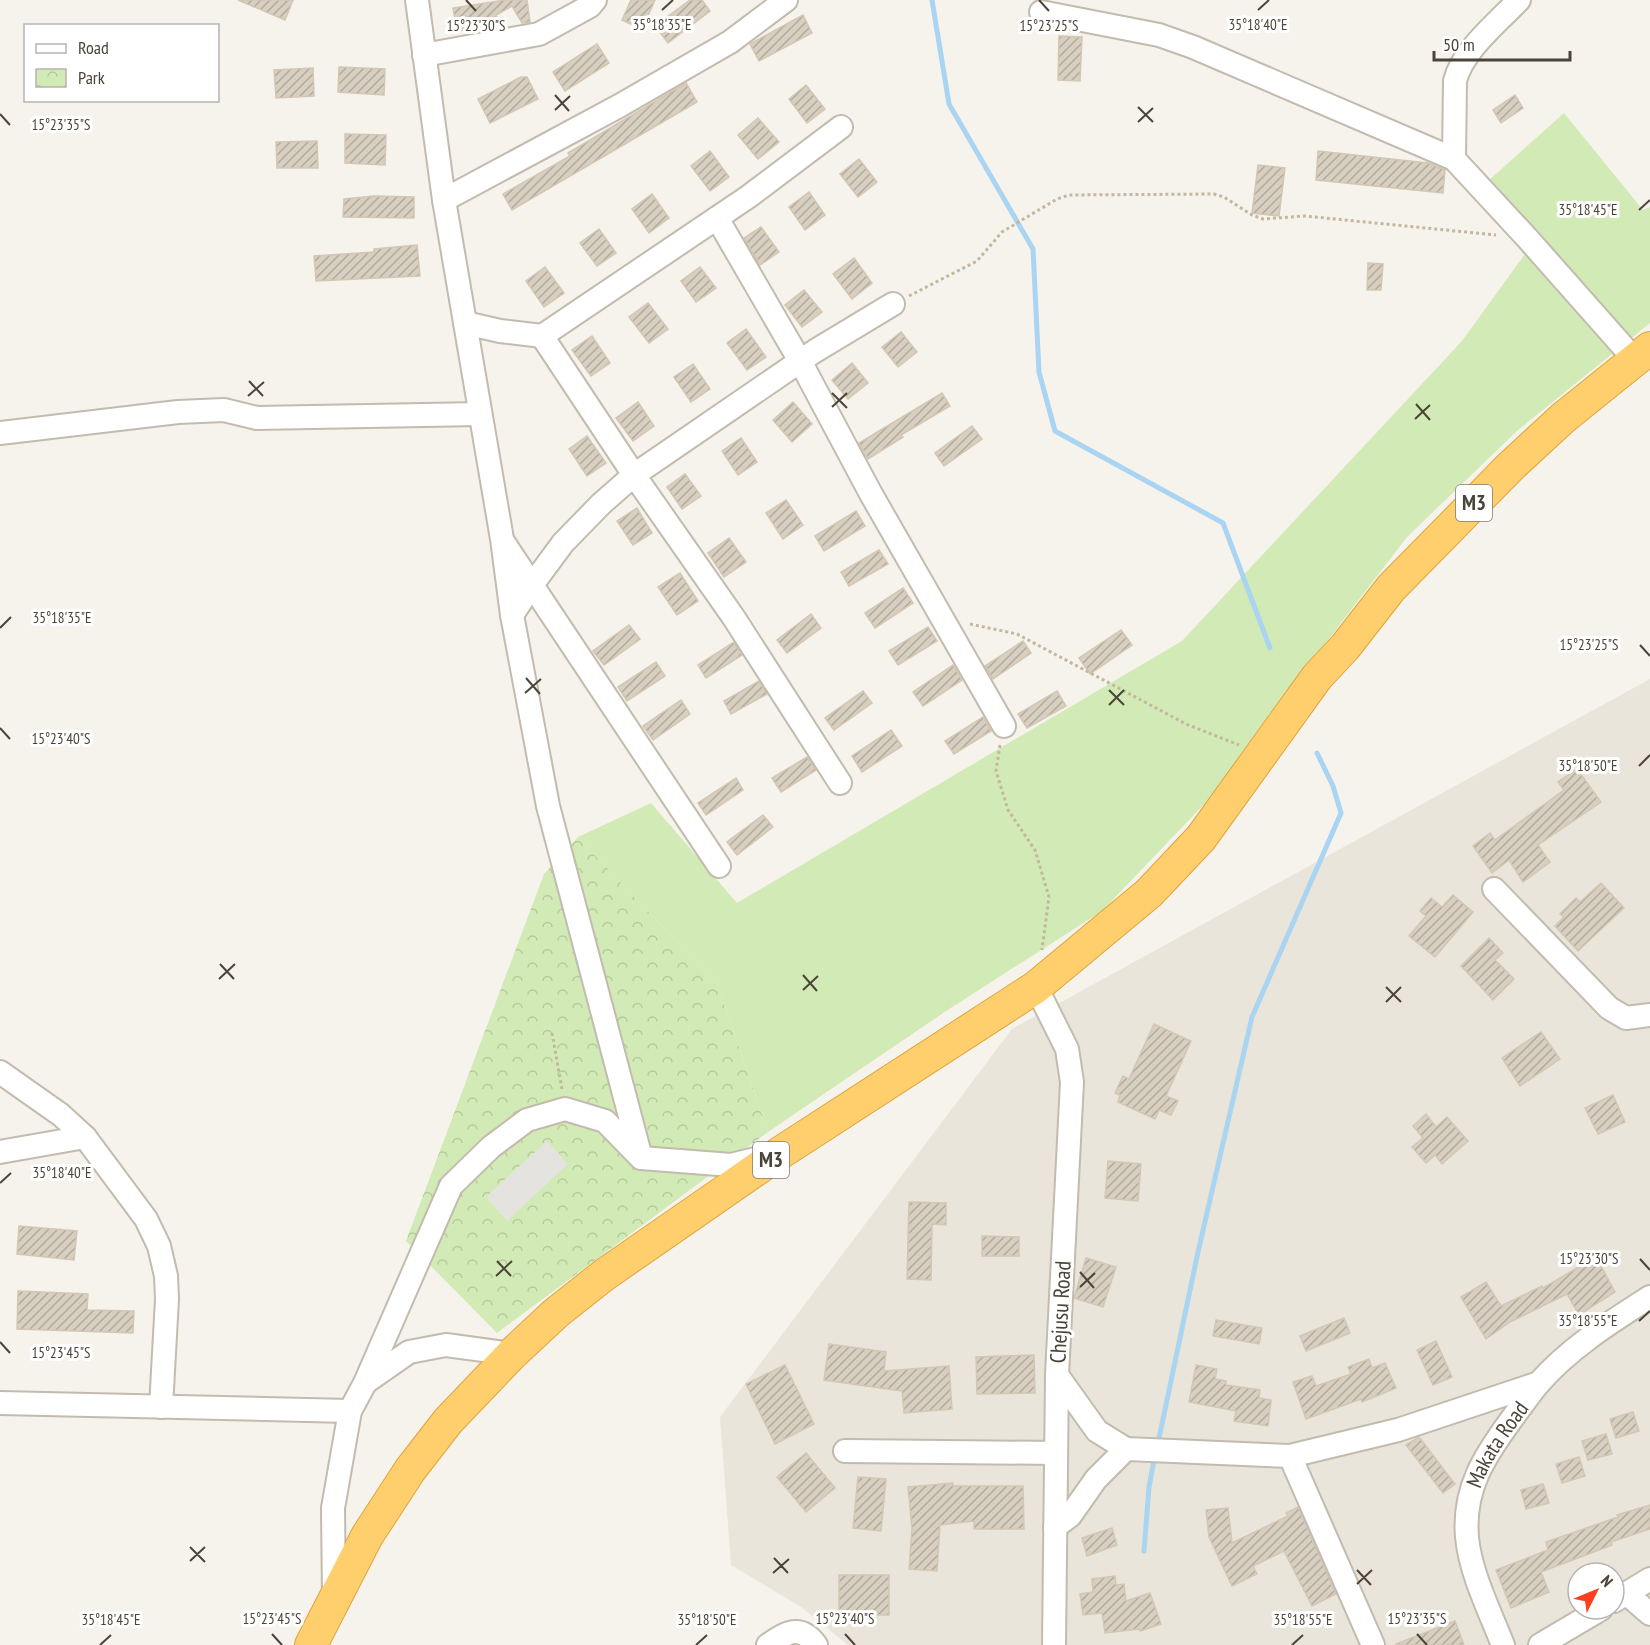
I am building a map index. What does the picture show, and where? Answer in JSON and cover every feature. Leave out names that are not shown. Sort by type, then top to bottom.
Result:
[{"type":"highway","name":"M3","points":[[311,1645],[367,1536],[410,1470],[448,1421],[512,1354],[556,1313],[604,1275],[780,1153],[1036,987],[1149,893],[1201,838],[1282,722],[1391,588],[1510,466],[1563,418],[1642,354]]},
{"type":"street","points":[[417,0],[444,200],[502,539],[512,615],[548,806],[641,1158]]},
{"type":"street","points":[[424,55],[538,34],[590,6],[595,0]]},
{"type":"street","points":[[444,200],[620,106],[730,42],[786,0]]},
{"type":"street","points":[[1454,159],[1455,81],[1458,70],[1465,58],[1519,0]]},
{"type":"street","points":[[1041,12],[1159,35],[1193,47],[1454,159],[1528,239],[1642,354]]},
{"type":"street","points":[[465,323],[500,332],[542,336],[717,218],[841,127]]},
{"type":"street","points":[[717,218],[800,361],[871,494],[1004,726]]},
{"type":"street","points":[[512,615],[563,543],[601,504],[634,475],[800,361],[893,304]]},
{"type":"street","points":[[542,336],[634,475],[734,618],[840,783]]},
{"type":"street","points":[[0,433],[212,410],[224,410],[257,418],[480,414]]},
{"type":"street","points":[[502,539],[719,866]]},
{"type":"street","points":[[1494,888],[1609,1008],[1626,1017],[1650,1015]]},
{"type":"street","name":"Chejusu Road","points":[[1036,987],[1067,1049],[1072,1082],[1057,1375],[1054,1645]]},
{"type":"street","points":[[0,1072],[61,1115],[85,1137],[146,1219],[159,1246],[166,1275],[167,1299],[161,1407]]},
{"type":"street","points":[[334,1598],[333,1508],[350,1412],[365,1383],[451,1186],[490,1147],[527,1120],[565,1109],[605,1121],[641,1158],[730,1165],[780,1153]]},
{"type":"street","points":[[0,1152],[85,1137]]},
{"type":"street","name":"Makata Road","points":[[1503,1645],[1470,1557],[1467,1516],[1472,1488],[1482,1461],[1539,1383],[1600,1329],[1650,1297]]},
{"type":"street","points":[[365,1383],[409,1352],[446,1346],[512,1354]]},
{"type":"street","points":[[1057,1375],[1097,1431],[1126,1449],[1290,1456],[1398,1430],[1539,1383]]},
{"type":"street","points":[[0,1403],[350,1412]]},
{"type":"street","points":[[1055,1527],[1070,1516],[1096,1479],[1126,1449]]},
{"type":"street","points":[[845,1451],[1056,1453]]},
{"type":"street","points":[[1290,1456],[1373,1645]]},
{"type":"street","points":[[1626,1593],[1650,1578]]},
{"type":"street","points":[[1626,1600],[1650,1614]]},
{"type":"street","points":[[1540,1645],[1581,1621]]},
{"type":"street","points":[[768,1645],[785,1634],[795,1631],[811,1638],[816,1645]]},
{"type":"path","points":[[893,304],[977,261],[1002,232],[1057,199],[1069,195],[1214,194],[1224,197],[1252,215],[1263,219],[1305,216],[1528,239]]},
{"type":"path","points":[[942,619],[1017,634],[1186,724],[1261,754]]},
{"type":"path","points":[[1004,726],[996,771],[1008,810],[1035,850],[1049,897],[1036,987]]},
{"type":"path","points":[[552,1033],[565,1109]]},
{"type":"shaded area","points":[[1650,679],[1650,1645],[848,1645],[801,1607],[731,1565],[720,1417],[1012,1029]]},
{"type":"shaded area","points":[[547,1141],[568,1164],[507,1221],[486,1197]]},
{"type":"green space","points":[[1564,113],[1643,210],[1650,207],[1650,323],[1518,430],[1407,537],[1245,748],[1211,797],[1102,911],[946,1011],[768,1132],[718,986],[578,837],[651,803],[737,903],[1182,641],[1462,341],[1530,247],[1479,189]]},
{"type":"green space","points":[[578,837],[718,986],[768,1132],[497,1333],[406,1241],[544,874]]},
{"type":"building","points":[[238,0],[293,0],[285,20]]},
{"type":"building","points":[[505,0],[527,0],[530,22],[522,23],[512,6],[496,15],[500,25],[457,31],[453,8]]},
{"type":"building","points":[[631,0],[655,0],[642,29],[622,20]]},
{"type":"building","points":[[690,0],[702,0],[710,11],[668,43],[655,26]]},
{"type":"building","points":[[803,15],[812,33],[759,61],[750,44]]},
{"type":"building","points":[[1059,36],[1082,37],[1080,81],[1058,80]]},
{"type":"building","points":[[597,44],[609,63],[565,91],[553,72]]},
{"type":"building","points":[[339,67],[385,69],[384,95],[338,92]]},
{"type":"building","points":[[313,68],[314,96],[276,98],[274,70]]},
{"type":"building","points":[[521,77],[527,77],[538,99],[490,123],[478,99]]},
{"type":"building","points":[[686,83],[697,102],[512,210],[503,194],[570,156],[568,153]]},
{"type":"building","points":[[806,85],[825,109],[807,123],[789,99]]},
{"type":"building","points":[[1515,95],[1523,108],[1501,123],[1493,110]]},
{"type":"building","points":[[758,118],[779,142],[758,159],[738,135]]},
{"type":"building","points":[[345,134],[386,135],[385,165],[345,163]]},
{"type":"building","points":[[317,141],[318,168],[277,168],[276,142]]},
{"type":"building","points":[[710,151],[729,177],[710,191],[691,166]]},
{"type":"building","points":[[1318,151],[1428,163],[1445,170],[1443,193],[1316,180]]},
{"type":"building","points":[[859,159],[877,182],[858,197],[840,174]]},
{"type":"building","points":[[1258,165],[1285,168],[1279,216],[1252,213]]},
{"type":"building","points":[[809,192],[825,215],[805,230],[789,207]]},
{"type":"building","points":[[652,194],[669,218],[649,233],[632,209]]},
{"type":"building","points":[[374,196],[414,197],[414,218],[343,217],[344,199]]},
{"type":"building","points":[[761,227],[779,252],[760,265],[744,238]]},
{"type":"building","points":[[599,229],[616,253],[597,266],[580,243]]},
{"type":"building","points":[[417,245],[420,276],[316,281],[314,256],[374,252],[374,249]]},
{"type":"building","points":[[854,258],[872,283],[852,299],[833,274]]},
{"type":"building","points":[[1368,263],[1383,264],[1381,290],[1367,290]]},
{"type":"building","points":[[545,267],[564,293],[544,307],[526,281]]},
{"type":"building","points":[[700,267],[716,288],[696,302],[681,281]]},
{"type":"building","points":[[804,290],[822,312],[802,327],[785,305]]},
{"type":"building","points":[[648,303],[668,329],[649,343],[629,317]]},
{"type":"building","points":[[746,329],[766,357],[747,370],[727,343]]},
{"type":"building","points":[[901,332],[917,352],[898,367],[882,347]]},
{"type":"building","points":[[592,336],[610,363],[591,376],[572,350]]},
{"type":"building","points":[[852,363],[868,383],[848,399],[832,380]]},
{"type":"building","points":[[693,364],[710,389],[691,402],[674,377]]},
{"type":"building","points":[[942,393],[950,406],[901,435],[903,437],[868,459],[859,443]]},
{"type":"building","points":[[638,402],[654,426],[633,441],[616,418]]},
{"type":"building","points":[[793,402],[812,424],[792,442],[773,420]]},
{"type":"building","points":[[972,426],[982,439],[944,466],[935,453]]},
{"type":"building","points":[[587,436],[606,463],[587,476],[569,449]]},
{"type":"building","points":[[741,438],[757,462],[738,475],[722,451]]},
{"type":"building","points":[[685,474],[701,496],[682,509],[667,487]]},
{"type":"building","points":[[786,500],[803,525],[783,539],[766,513]]},
{"type":"building","points":[[637,508],[652,533],[633,545],[617,521]]},
{"type":"building","points":[[856,511],[865,526],[824,551],[815,536]]},
{"type":"building","points":[[729,538],[746,562],[724,577],[708,553]]},
{"type":"building","points":[[879,550],[888,564],[849,586],[841,572]]},
{"type":"building","points":[[680,573],[698,601],[677,615],[658,587]]},
{"type":"building","points":[[903,588],[913,603],[875,628],[865,613]]},
{"type":"building","points":[[811,614],[821,628],[787,653],[777,640]]},
{"type":"building","points":[[629,625],[640,639],[604,665],[593,651]]},
{"type":"building","points":[[928,627],[937,641],[898,665],[889,651]]},
{"type":"building","points":[[1121,630],[1132,645],[1090,674],[1079,658]]},
{"type":"building","points":[[1023,641],[1031,653],[993,679],[985,666]]},
{"type":"building","points":[[734,642],[742,655],[706,678],[698,665]]},
{"type":"building","points":[[656,662],[665,676],[627,701],[618,687]]},
{"type":"building","points":[[953,665],[962,680],[923,706],[913,692]]},
{"type":"building","points":[[759,681],[767,694],[731,714],[724,701]]},
{"type":"building","points":[[863,691],[872,703],[834,730],[825,718]]},
{"type":"building","points":[[1057,691],[1066,706],[1027,728],[1018,714]]},
{"type":"building","points":[[681,700],[690,714],[653,740],[643,726]]},
{"type":"building","points":[[983,717],[991,731],[954,754],[945,741]]},
{"type":"building","points":[[891,730],[902,746],[862,772],[852,756]]},
{"type":"building","points":[[807,757],[816,770],[781,792],[772,778]]},
{"type":"building","points":[[1577,769],[1601,802],[1538,845],[1550,862],[1523,882],[1509,860],[1492,873],[1473,846],[1490,833],[1495,840],[1564,790],[1558,782]]},
{"type":"building","points":[[736,778],[743,790],[706,815],[698,803]]},
{"type":"building","points":[[763,815],[773,827],[737,855],[727,842]]},
{"type":"building","points":[[1601,883],[1624,908],[1578,951],[1555,926],[1564,917],[1560,914],[1576,898],[1580,902]]},
{"type":"building","points":[[1453,895],[1473,912],[1435,957],[1409,936],[1426,916],[1420,911],[1431,898],[1442,907]]},
{"type":"building","points":[[1489,938],[1503,953],[1495,960],[1514,979],[1493,1000],[1461,966]]},
{"type":"building","points":[[1154,1024],[1191,1041],[1166,1096],[1178,1101],[1171,1115],[1159,1110],[1155,1119],[1118,1102],[1120,1095],[1115,1093],[1123,1076],[1129,1079]]},
{"type":"building","points":[[1541,1032],[1560,1059],[1520,1086],[1502,1058]]},
{"type":"building","points":[[1613,1095],[1625,1122],[1598,1134],[1585,1108]]},
{"type":"building","points":[[1426,1114],[1436,1127],[1447,1117],[1468,1141],[1442,1164],[1435,1155],[1426,1163],[1412,1147],[1423,1138],[1413,1126]]},
{"type":"building","points":[[1108,1161],[1141,1164],[1138,1201],[1105,1198]]},
{"type":"building","points":[[909,1202],[946,1203],[946,1225],[932,1224],[931,1280],[907,1279]]},
{"type":"building","points":[[19,1226],[77,1231],[74,1260],[17,1254]]},
{"type":"building","points":[[982,1236],[1019,1237],[1019,1256],[982,1256]]},
{"type":"building","points":[[1596,1257],[1615,1292],[1579,1315],[1567,1294],[1510,1322],[1486,1339],[1461,1297],[1486,1282],[1501,1306],[1542,1286],[1543,1288]]},
{"type":"building","points":[[1086,1258],[1116,1267],[1103,1307],[1074,1298]]},
{"type":"building","points":[[18,1291],[88,1294],[87,1310],[134,1311],[133,1333],[17,1329]]},
{"type":"building","points":[[1344,1318],[1350,1333],[1306,1351],[1300,1336]]},
{"type":"building","points":[[1216,1320],[1262,1328],[1259,1344],[1213,1336]]},
{"type":"building","points":[[1436,1341],[1452,1377],[1433,1385],[1417,1350]]},
{"type":"building","points":[[829,1344],[886,1352],[884,1371],[949,1366],[952,1409],[904,1413],[902,1391],[824,1380]]},
{"type":"building","points":[[1034,1355],[1035,1393],[977,1394],[976,1357]]},
{"type":"building","points":[[1369,1359],[1372,1368],[1385,1363],[1396,1388],[1362,1402],[1361,1399],[1306,1419],[1293,1382],[1312,1376],[1316,1386],[1351,1374],[1348,1367]]},
{"type":"building","points":[[785,1365],[814,1424],[775,1444],[746,1384]]},
{"type":"building","points":[[1196,1365],[1217,1369],[1215,1379],[1226,1381],[1226,1385],[1260,1390],[1259,1398],[1271,1400],[1268,1426],[1234,1421],[1236,1411],[1189,1402]]},
{"type":"building","points":[[1633,1412],[1639,1431],[1616,1438],[1610,1419]]},
{"type":"building","points":[[1606,1434],[1612,1454],[1588,1460],[1582,1441]]},
{"type":"building","points":[[1419,1437],[1455,1484],[1443,1493],[1406,1445]]},
{"type":"building","points":[[806,1453],[835,1488],[806,1512],[777,1477]]},
{"type":"building","points":[[1579,1457],[1585,1476],[1562,1483],[1556,1464]]},
{"type":"building","points":[[858,1477],[886,1479],[881,1531],[853,1528]]},
{"type":"building","points":[[953,1483],[953,1486],[1023,1486],[1024,1529],[974,1529],[974,1521],[940,1525],[937,1571],[909,1569],[912,1528],[908,1487]]},
{"type":"building","points":[[1543,1484],[1549,1503],[1526,1509],[1521,1490]]},
{"type":"building","points":[[1650,1505],[1650,1529],[1611,1542],[1612,1545],[1541,1572],[1549,1592],[1511,1608],[1496,1570],[1548,1550],[1546,1542],[1618,1517],[1617,1515]]},
{"type":"building","points":[[1298,1507],[1336,1594],[1312,1606],[1284,1551],[1253,1566],[1257,1574],[1232,1586],[1209,1537],[1206,1510],[1228,1508],[1232,1543],[1288,1516],[1286,1513]]},
{"type":"building","points":[[1112,1528],[1117,1545],[1087,1556],[1082,1538]]},
{"type":"building","points":[[839,1575],[889,1575],[889,1615],[839,1615]]},
{"type":"building","points":[[1115,1576],[1116,1585],[1124,1584],[1126,1601],[1150,1593],[1161,1624],[1140,1631],[1139,1629],[1105,1633],[1102,1613],[1083,1615],[1080,1594],[1093,1592],[1092,1579]]},
{"type":"building","points":[[1455,1621],[1464,1645],[1396,1645],[1396,1644]]},
{"type":"waterway","points":[[932,0],[949,104],[1033,249],[1039,372],[1055,431],[1223,523],[1270,648]]},
{"type":"waterway","points":[[1158,1443],[1198,1252],[1252,1017],[1341,813],[1333,786],[1317,753]]},
{"type":"waterway","points":[[1144,1551],[1149,1487],[1155,1455]]}]
